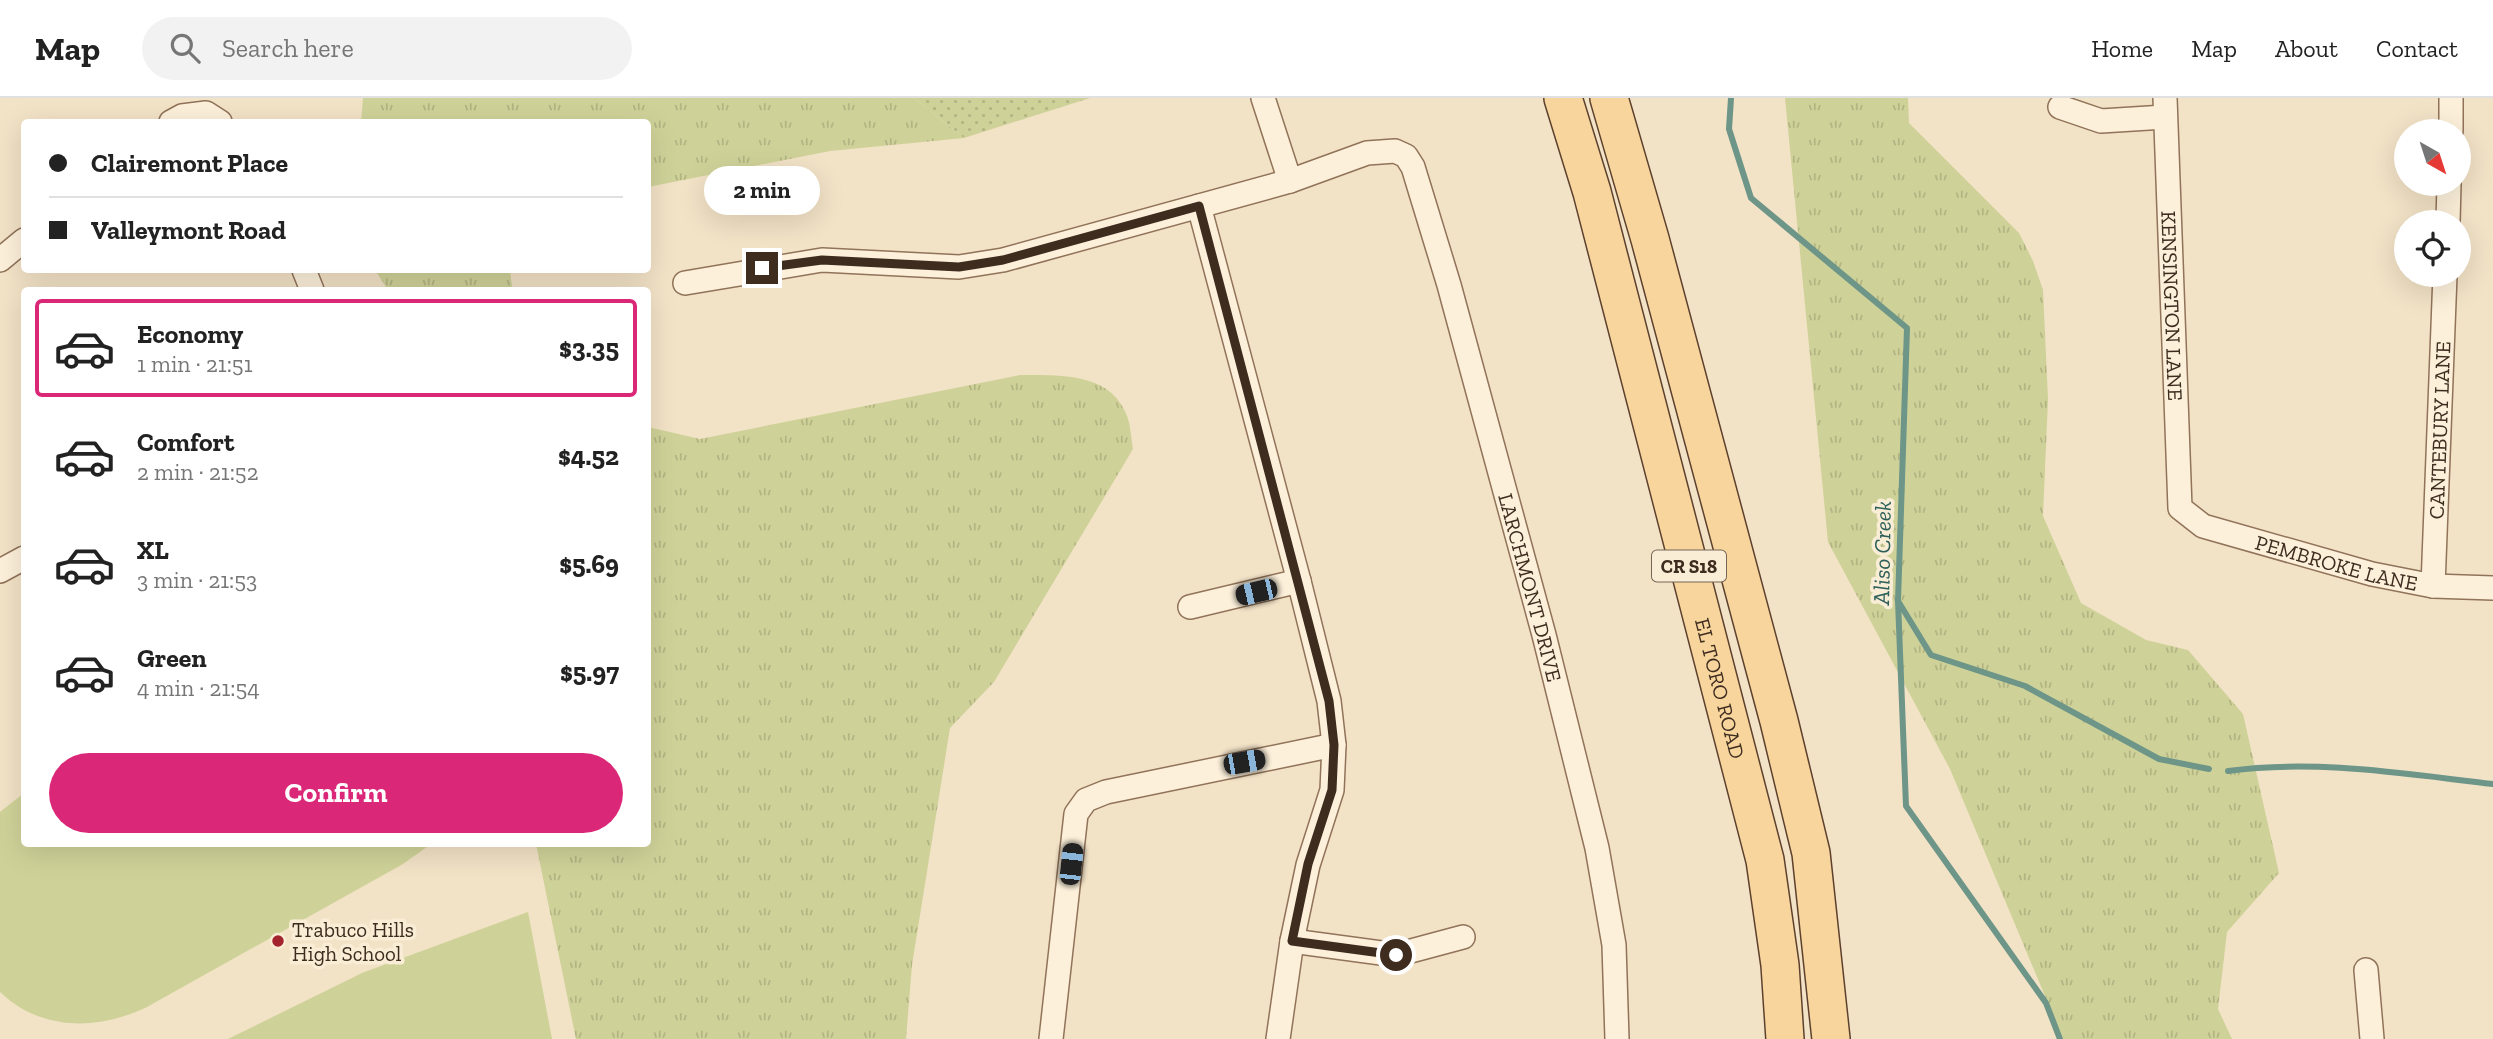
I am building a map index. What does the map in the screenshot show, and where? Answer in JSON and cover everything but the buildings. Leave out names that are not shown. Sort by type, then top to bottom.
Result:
[{"type":"main road","name":"EL TORO ROAD","points":[[1563,98],[1592,192],[1762,847],[1780,965],[1785,1039]]},
{"type":"main road","points":[[1609,98],[1650,239],[1783,734],[1811,853],[1831,1039]]},
{"type":"street","points":[[685,283],[822,260],[959,267],[1003,260],[1290,181],[1263,98]]},
{"type":"street","points":[[2451,98],[2451,119]]},
{"type":"street","points":[[2060,107],[2101,121],[2165,107]]},
{"type":"street","name":"KENSINGTON LANE","points":[[2165,107],[2179,408],[2178,500],[2185,514]]},
{"type":"street","points":[[177,119],[183,116],[213,118]]},
{"type":"street","name":"LARCHMONT DRIVE","points":[[1290,181],[1367,153],[1395,151],[1406,156],[1413,167],[1437,245],[1560,694],[1597,848],[1614,945],[1617,1039]]},
{"type":"street","points":[[1199,206],[1300,581],[1329,701],[1334,745],[1332,790],[1308,864],[1292,941],[1278,1039]]},
{"type":"street","points":[[0,260],[21,242]]},
{"type":"street","name":"CANTEBURY LANE","points":[[2433,586],[2445,287]]},
{"type":"street","name":"PEMBROKE LANE","points":[[2185,514],[2203,526],[2372,574],[2433,586],[2493,588]]},
{"type":"street","points":[[0,570],[21,560]]},
{"type":"street","points":[[1190,607],[1300,581]]},
{"type":"street","points":[[1051,1039],[1076,814],[1086,800],[1107,792],[1334,745]]},
{"type":"street","points":[[1292,941],[1396,955],[1463,937]]},
{"type":"street","points":[[2366,970],[2372,1039]]},
{"type":"green space","points":[[363,98],[914,98],[964,138],[830,151],[651,186],[651,119],[361,119]]},
{"type":"green space","points":[[914,98],[1090,98],[964,138]]},
{"type":"green space","points":[[1785,98],[1908,98],[1909,123],[2019,233],[2033,261],[2043,290],[2048,399],[2043,516],[2081,603],[2146,640],[2188,650],[2243,714],[2279,873],[2227,932],[2218,1009],[2232,1039],[2063,1039],[1950,769],[1828,542]]},
{"type":"green space","points":[[377,273],[510,273],[512,287],[386,287]]},
{"type":"green space","points":[[1020,375],[1067,376],[1096,384],[1109,391],[1127,416],[1133,449],[994,682],[950,728],[912,965],[906,1039],[576,1039],[537,847],[651,847],[651,428],[700,439]]},
{"type":"green space","points":[[21,795],[21,847],[427,847],[403,864],[147,1007],[110,1020],[71,1023],[34,1014],[16,1005],[0,992],[0,812]]},
{"type":"green space","points":[[528,912],[552,1039],[228,1039],[362,973]]},
{"type":"waterway","name":"Aliso Creek","points":[[1731,98],[1729,129],[1751,198],[1907,328],[1898,601],[1906,806],[2046,1003],[2060,1039]]},
{"type":"waterway","points":[[1898,601],[1931,655],[2025,686],[2159,759],[2209,769]]},
{"type":"waterway","points":[[2228,771],[2327,767],[2493,784]]},
{"type":"place","name":"Trabuco Hills High School","points":[[278,941]]},
{"type":"route","points":[[762,268],[822,260],[959,267],[1003,260],[1199,206],[1300,581],[1329,701],[1334,745],[1332,790],[1308,864],[1292,941],[1346,951],[1396,955]]}]
